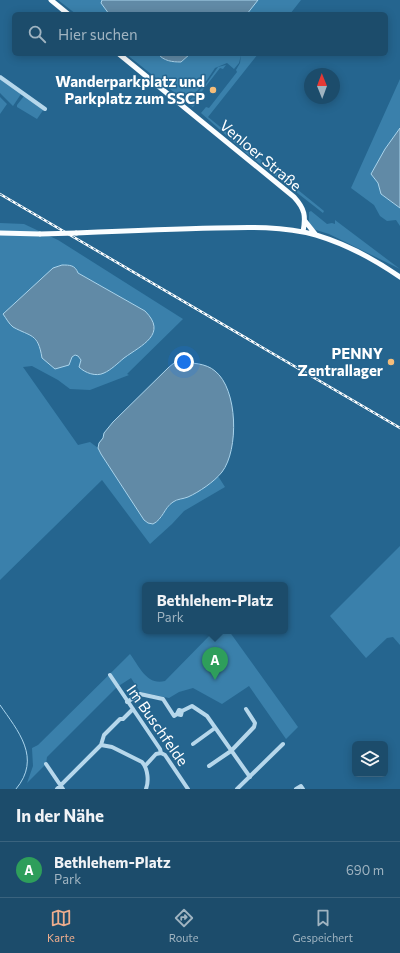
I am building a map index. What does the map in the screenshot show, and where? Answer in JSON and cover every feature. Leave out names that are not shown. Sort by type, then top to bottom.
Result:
[{"type":"main road","points":[[51,0],[66,12]]},
{"type":"main road","name":"Venloer Straße","points":[[121,56],[287,190],[304,210],[305,221],[303,232]]},
{"type":"main road","points":[[305,221],[316,235]]},
{"type":"main road","points":[[0,233],[40,234],[258,227],[316,235],[365,255],[400,277]]},
{"type":"street","points":[[0,77],[45,109]]},
{"type":"street","name":"Im Buschfelde","points":[[110,675],[160,749],[161,753],[165,755],[188,789]]},
{"type":"street","points":[[128,702],[140,694],[163,699],[174,716],[178,714],[179,710],[182,711],[194,706],[207,716],[250,777]]},
{"type":"street","points":[[209,766],[231,751],[255,726],[255,723],[246,709]]},
{"type":"street","points":[[57,789],[101,745],[104,735],[120,719],[123,719],[133,710]]},
{"type":"street","points":[[193,744],[215,728]]},
{"type":"street","points":[[237,789],[283,744]]},
{"type":"street","points":[[101,745],[112,747],[139,760],[145,766],[147,772],[148,788]]},
{"type":"street","points":[[145,766],[156,754],[161,753]]},
{"type":"street","points":[[46,764],[63,789]]},
{"type":"street","points":[[296,789],[301,786],[303,789]]},
{"type":"shaded area","points":[[58,0],[102,0],[101,3],[108,12],[73,12]]},
{"type":"shaded area","points":[[102,0],[258,0],[249,12],[108,12],[101,3]]},
{"type":"shaded area","points":[[258,0],[301,0],[292,12],[249,12]]},
{"type":"shaded area","points":[[129,56],[160,56],[168,61],[181,62],[188,56],[241,56],[239,63],[234,69],[227,63],[215,68],[205,83],[187,101],[185,101]]},
{"type":"shaded area","points":[[160,56],[188,56],[181,62],[168,61]]},
{"type":"shaded area","points":[[241,56],[256,56],[208,117],[324,211],[323,213],[246,153],[201,113],[206,107],[209,108],[237,72],[236,70],[240,63]]},
{"type":"shaded area","points":[[226,65],[223,69],[220,68],[196,99],[198,101],[193,107],[187,103],[206,84],[218,67]]},
{"type":"shaded area","points":[[0,78],[21,94],[13,106],[0,93]]},
{"type":"shaded area","points":[[400,79],[400,128],[371,174],[378,183],[381,194],[400,208],[400,226],[396,220],[387,221],[380,216],[374,205],[351,188]]},
{"type":"shaded area","points":[[24,96],[44,109],[37,119],[17,107]]},
{"type":"shaded area","points":[[0,97],[7,104],[0,114]]},
{"type":"shaded area","points":[[400,128],[400,208],[381,194],[378,183],[371,174],[385,149]]},
{"type":"shaded area","points":[[311,211],[327,224],[335,224],[335,220],[400,269],[329,234],[313,229],[309,223],[309,212]]},
{"type":"shaded area","points":[[0,223],[24,224],[58,240],[183,319],[127,374],[129,375],[90,390],[70,389],[58,380],[32,366],[23,367],[78,445],[90,442],[98,448],[144,520],[148,523],[153,524],[161,518],[173,502],[188,497],[206,486],[218,476],[225,487],[184,511],[150,544],[102,480],[0,580]],"holes":[[[62,265],[70,265],[74,267],[78,273],[145,311],[118,363],[104,373],[81,360],[78,356],[42,358],[39,345],[33,337],[12,326],[47,275],[53,268]]]},
{"type":"shaded area","points":[[62,265],[70,265],[74,267],[78,273],[145,311],[154,326],[153,333],[145,343],[104,373],[98,375],[84,371],[79,367],[81,360],[75,355],[72,357],[69,365],[55,369],[42,358],[36,340],[13,327],[3,314],[53,268]]},
{"type":"shaded area","points":[[180,362],[207,366],[215,371],[223,380],[232,405],[234,420],[231,449],[228,462],[222,472],[215,479],[192,495],[176,500],[170,504],[159,519],[153,524],[144,520],[98,448],[104,433],[113,422],[169,367],[174,363]]},
{"type":"shaded area","points":[[400,546],[400,645],[393,637],[387,638],[366,658],[330,616]]},
{"type":"shaded area","points":[[211,634],[231,634],[298,727],[286,739],[249,686],[222,704],[193,688],[179,692],[169,698],[140,692],[131,678],[117,687],[47,757],[46,764],[27,783],[33,766],[32,748],[38,745],[130,654],[148,678],[153,681],[165,681]]},
{"type":"waterway","points":[[0,705],[20,735],[27,756],[27,766],[24,778],[16,789]]},
{"type":"railway","points":[[0,194],[400,428]]},
{"type":"place","name":"Wanderparkplatz und Parkplatz zum SSCP","points":[[213,90]]},
{"type":"place","name":"PENNY Zentrallager","points":[[391,362]]},
{"type":"place","name":"Bethlehem-Platz","points":[[215,680]]}]
